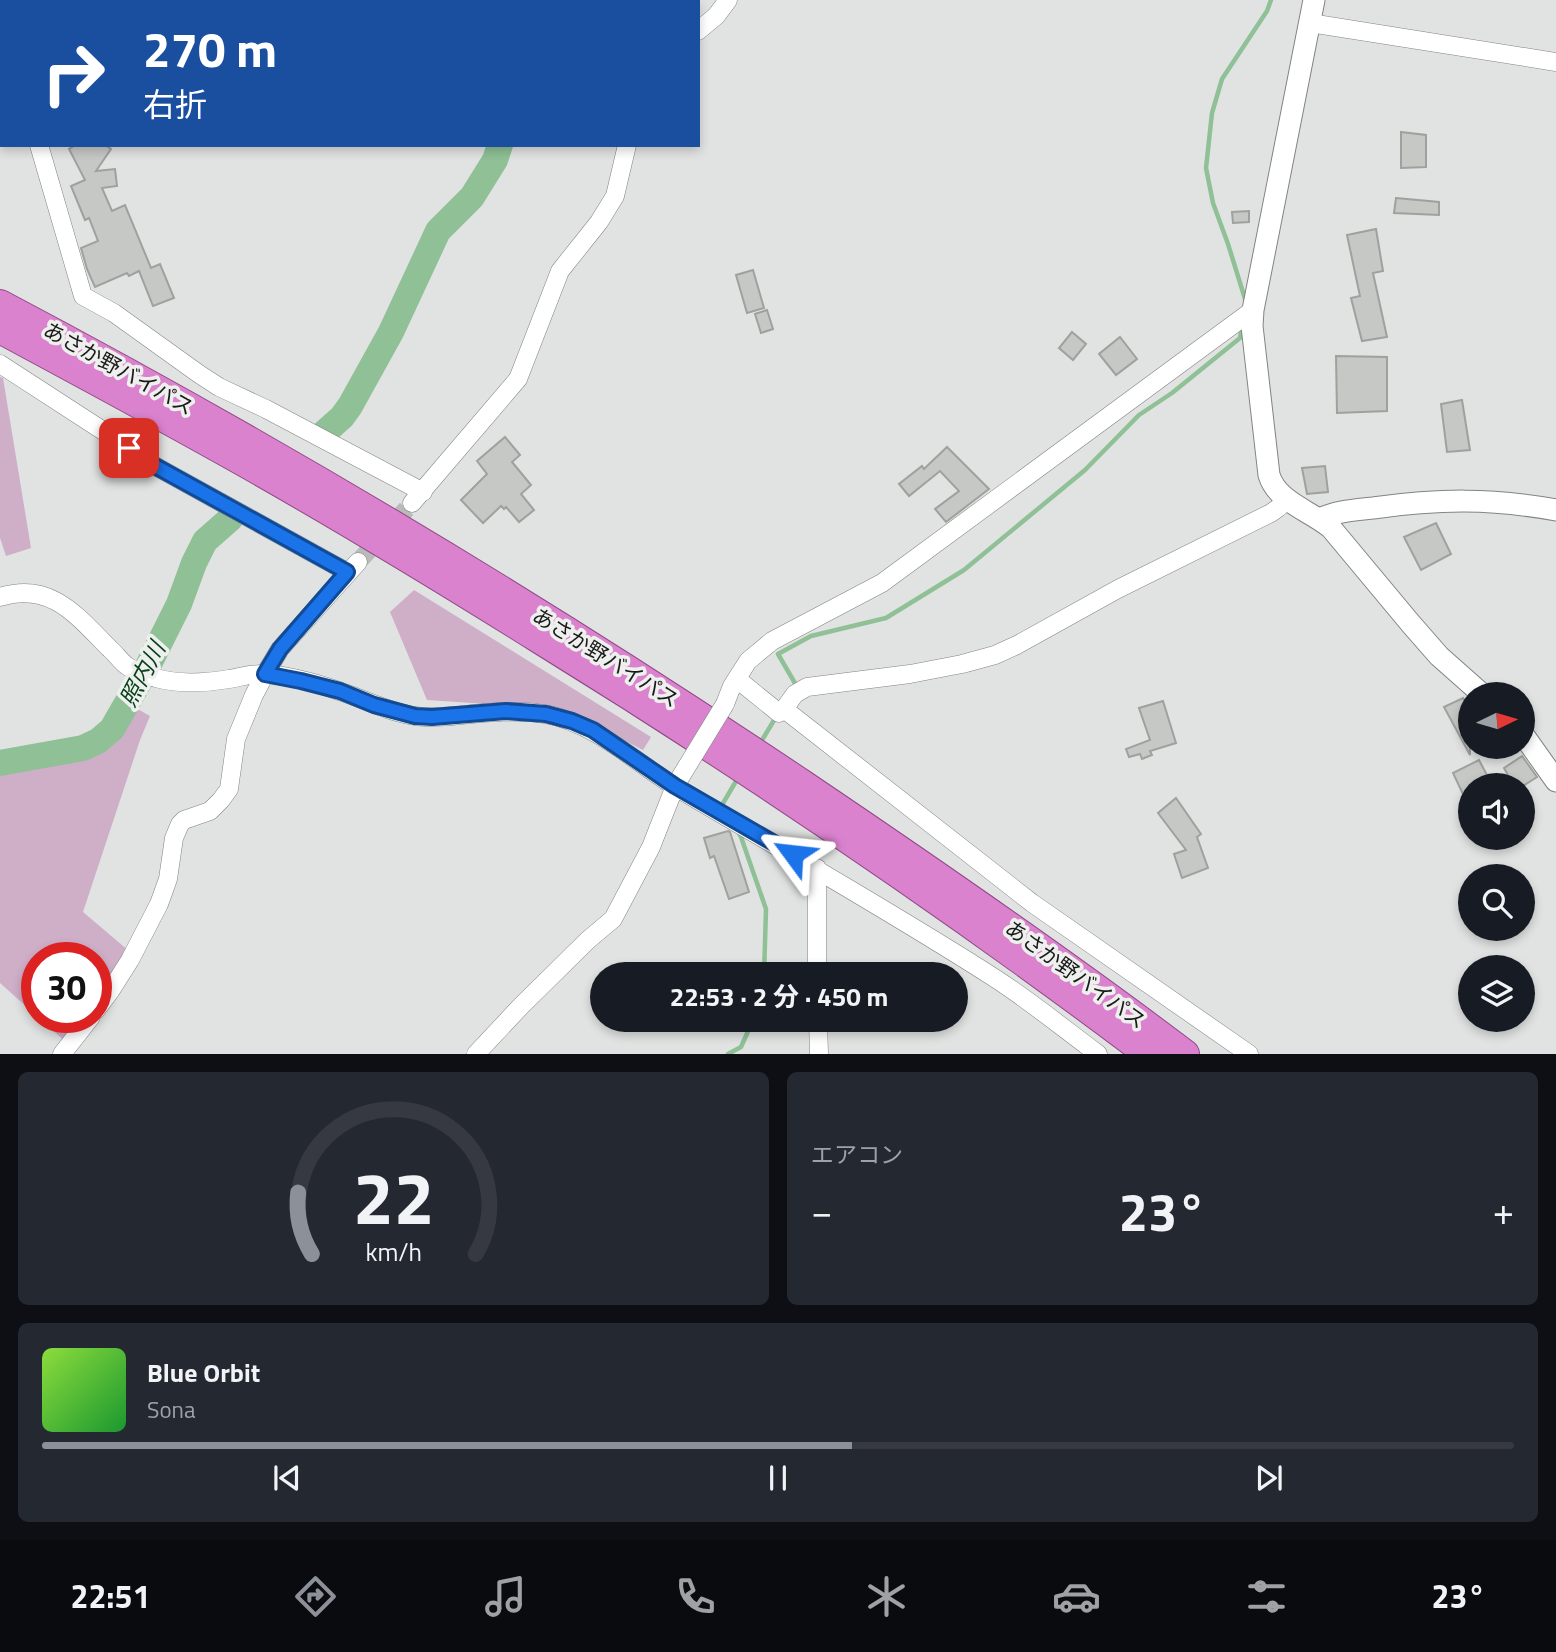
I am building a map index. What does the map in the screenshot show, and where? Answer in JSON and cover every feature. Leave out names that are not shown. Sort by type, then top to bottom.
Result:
[{"type":"highway","name":"あさか野バイパス","points":[[0,303],[180,401],[394,524],[672,698],[937,875],[1185,1054]]},
{"type":"highway","name":"あさか野バイパス","points":[[0,329],[242,461],[610,682],[921,888],[1148,1054]]},
{"type":"street","points":[[700,29],[716,16],[727,0]]},
{"type":"street","points":[[1314,0],[1253,310],[1252,343],[1269,475],[1277,490],[1320,519],[1344,542],[1439,656],[1468,682]]},
{"type":"street","points":[[1310,23],[1556,62]]},
{"type":"street","points":[[39,147],[83,296],[114,313],[219,387],[267,409],[418,498],[517,379],[560,271],[599,222],[615,196],[627,147]]},
{"type":"street","points":[[476,1054],[521,1006],[613,919],[651,847],[675,786],[748,662],[772,641],[882,583],[1253,310]]},
{"type":"street","points":[[0,365],[146,461],[352,567],[280,649],[265,674],[236,739],[229,789],[210,811],[180,824],[174,838],[167,879],[159,904],[112,988]]},
{"type":"street","points":[[737,679],[779,713],[795,694],[807,687],[910,674],[995,655],[1118,589],[1270,513],[1288,499]]},
{"type":"street","points":[[1320,519],[1335,513],[1401,504],[1466,500],[1516,503],[1556,510]]},
{"type":"street","points":[[0,597],[35,594],[59,602],[127,666],[172,682],[209,682],[265,674],[340,691],[374,705],[415,716],[506,711],[546,714],[572,721],[593,730],[675,786],[817,868],[996,978],[1098,1054]]},
{"type":"street","points":[[784,709],[1032,903],[1249,1054]]},
{"type":"street","points":[[1535,750],[1556,781]]},
{"type":"street","points":[[817,868],[817,962]]},
{"type":"street","points":[[818,1032],[818,1054]]},
{"type":"street","points":[[62,1054],[78,1033]]},
{"type":"shaded area","points":[[0,377],[3,378],[31,548],[6,556],[0,538]]},
{"type":"shaded area","points":[[414,590],[651,737],[643,750],[563,709],[427,700],[390,612]]},
{"type":"shaded area","points":[[127,703],[150,716],[83,912],[129,951],[112,976],[112,942],[21,942],[21,1002],[0,983],[0,771],[5,766],[91,739]]},
{"type":"shaded area","points":[[56,1033],[74,1033],[67,1043]]},
{"type":"building","points":[[1401,132],[1426,135],[1426,167],[1401,168]]},
{"type":"building","points":[[69,149],[111,149],[96,171],[115,169],[117,186],[102,188],[112,211],[125,205],[151,268],[160,264],[174,298],[153,306],[139,271],[129,276],[127,273],[95,287],[81,248],[98,241],[89,218],[85,220],[71,186],[85,180]]},
{"type":"building","points":[[1396,198],[1439,202],[1439,215],[1394,213]]},
{"type":"building","points":[[1249,211],[1249,222],[1233,223],[1232,212]]},
{"type":"building","points":[[1376,229],[1383,271],[1373,273],[1387,337],[1362,341],[1351,298],[1360,296],[1347,235]]},
{"type":"building","points":[[753,270],[764,308],[747,313],[736,275]]},
{"type":"building","points":[[767,310],[773,329],[761,333],[755,314]]},
{"type":"building","points":[[1072,332],[1086,344],[1073,360],[1059,348]]},
{"type":"building","points":[[1120,337],[1137,359],[1116,375],[1099,354]]},
{"type":"building","points":[[1336,356],[1387,357],[1387,411],[1337,413]]},
{"type":"building","points":[[1462,400],[1470,450],[1447,452],[1441,404]]},
{"type":"building","points":[[505,437],[520,455],[512,462],[531,485],[521,494],[534,510],[519,522],[506,507],[504,509],[501,506],[483,523],[461,500],[487,474],[477,461]]},
{"type":"building","points":[[947,447],[989,489],[946,522],[935,509],[959,491],[940,471],[909,496],[899,484],[922,466],[924,469]]},
{"type":"building","points":[[1325,466],[1328,492],[1307,494],[1302,468]]},
{"type":"building","points":[[1436,523],[1451,554],[1421,570],[1404,537]]},
{"type":"building","points":[[1458,700],[1458,733],[1444,707]]},
{"type":"building","points":[[1163,701],[1176,743],[1150,751],[1152,755],[1142,759],[1140,754],[1129,757],[1126,749],[1150,740],[1139,708]]},
{"type":"building","points":[[1479,760],[1486,773],[1458,773],[1458,784],[1453,773]]},
{"type":"building","points":[[1516,760],[1525,760],[1534,773],[1507,773],[1504,768]]},
{"type":"building","points":[[1176,798],[1201,834],[1197,837],[1208,868],[1182,878],[1174,854],[1186,850],[1158,813]]},
{"type":"building","points":[[728,831],[749,892],[729,899],[714,856],[710,858],[704,838]]},
{"type":"waterway","points":[[1246,302],[1213,203],[1206,168],[1212,113],[1222,79],[1267,11],[1271,0]]},
{"type":"waterway","name":"照内川","points":[[324,433],[350,406],[391,332],[438,231],[472,197],[495,160],[499,147]]},
{"type":"waterway","points":[[794,689],[796,685],[778,654],[811,636],[886,618],[964,570],[1085,470],[1139,415],[1172,393],[1240,338],[1242,325]]},
{"type":"waterway","name":"照内川","points":[[0,763],[83,748],[98,741],[112,729],[179,604],[205,541],[230,519]]},
{"type":"waterway","points":[[759,745],[776,717]]},
{"type":"waterway","points":[[723,808],[722,805],[739,776]]},
{"type":"waterway","points":[[737,830],[766,909],[764,962]]},
{"type":"waterway","points":[[728,1054],[741,1047],[748,1032]]},
{"type":"tunnel","points":[[358,562],[412,503]]},
{"type":"route","points":[[129,448],[146,461],[347,572],[280,649],[265,674],[340,691],[374,705],[415,716],[506,711],[546,714],[572,721],[593,730],[675,786],[793,854]]}]
